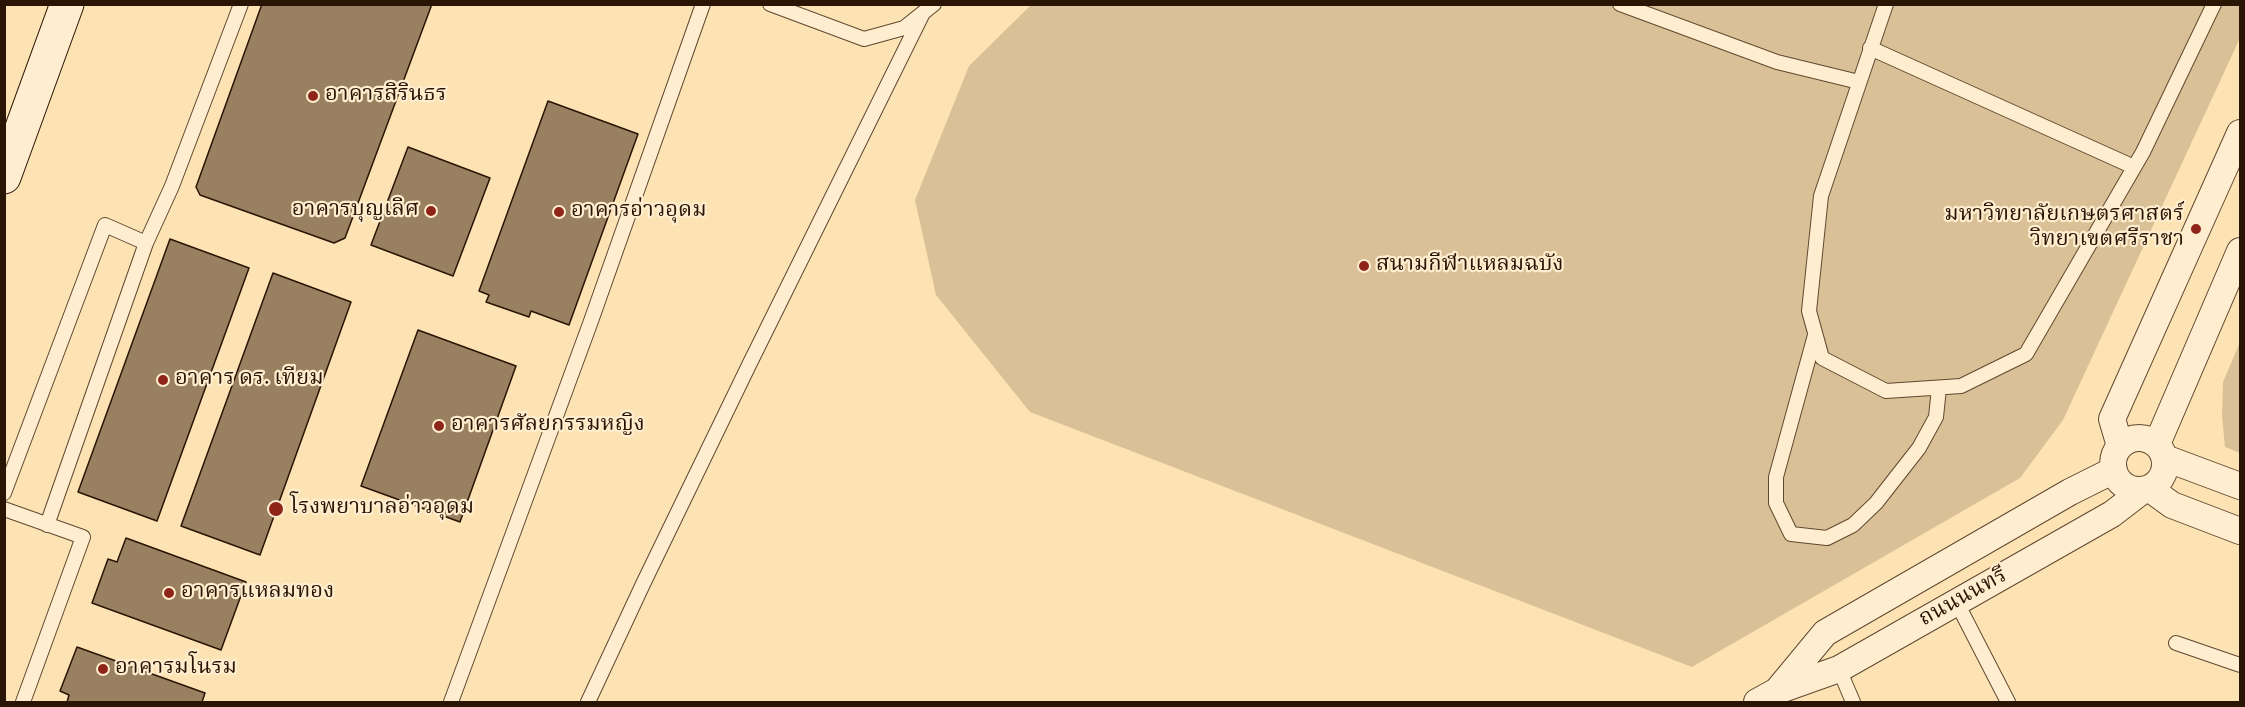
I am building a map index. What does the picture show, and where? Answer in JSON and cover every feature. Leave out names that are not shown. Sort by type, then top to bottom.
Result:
[{"type":"street","points":[[4,177],[66,4]]},
{"type":"street","points":[[2240,137],[2112,419],[2121,483],[2135,491],[2146,490],[2161,479],[2165,472],[2161,451],[2241,251]]},
{"type":"street","points":[[2117,458],[2135,438],[2150,440],[2161,451],[2241,486]]},
{"type":"street","name":"ถนนนนทรี","points":[[1767,697],[1825,633],[2070,492],[2117,458]]},
{"type":"street","points":[[2146,490],[2172,505],[2241,531]]},
{"type":"street","name":"ถนนนนทรี","points":[[1767,697],[1839,669],[2112,514],[2146,490]]},
{"type":"lane","points":[[47,525],[146,243],[172,186],[241,4]]},
{"type":"lane","points":[[451,702],[591,321],[703,4]]},
{"type":"lane","points":[[770,4],[864,39],[904,28],[929,9]]},
{"type":"lane","points":[[1620,4],[1777,62],[1859,82]]},
{"type":"lane","points":[[1886,4],[1821,196],[1809,311],[1822,358],[1886,391],[1961,386],[2026,354],[2134,166],[2214,4]]},
{"type":"lane","points":[[588,702],[749,365],[929,9]]},
{"type":"lane","points":[[1870,48],[2134,166]]},
{"type":"lane","points":[[4,494],[105,225],[146,243]]},
{"type":"lane","points":[[1815,334],[1776,477],[1776,503],[1791,534],[1827,538],[1853,525],[1876,503],[1919,448],[1936,417],[1939,388]]},
{"type":"lane","points":[[4,509],[83,537],[23,702]]},
{"type":"lane","points":[[1957,603],[2008,702]]},
{"type":"lane","points":[[2175,643],[2241,665]]},
{"type":"lane","points":[[1839,669],[1853,702]]},
{"type":"shaded area","points":[[1031,5],[2240,5],[2240,38],[2063,420],[2020,478],[1692,667],[1030,412],[936,295],[915,200],[969,66]]},
{"type":"shaded area","points":[[2240,342],[2240,453],[2225,447],[2222,416],[2223,382]]},
{"type":"building","name":"อาคารสิรินธร","points":[[262,4],[432,4],[345,238],[334,243],[200,195],[196,187]]},
{"type":"building","name":"อาคารอ่าวอุดม","points":[[548,101],[638,134],[569,325],[531,311],[529,317],[486,302],[489,295],[479,291]]},
{"type":"building","name":"อาคารบุญเลิศ","points":[[408,147],[490,178],[453,276],[371,245]]},
{"type":"building","name":"อาคาร ดร. เทียม","points":[[170,239],[249,268],[157,521],[78,492]]},
{"type":"building","name":"อาคาร ดร. เทียม","points":[[273,273],[351,302],[260,555],[181,526]]},
{"type":"building","name":"อาคารศัลยกรรมหญิง","points":[[418,330],[516,366],[460,522],[361,486]]},
{"type":"building","name":"อาคารแหลมทอง","points":[[126,538],[246,582],[221,650],[92,603],[108,559],[117,562]]},
{"type":"building","name":"อาคารมโนรม","points":[[77,647],[205,693],[202,702],[67,702],[69,695],[60,691]]},
{"type":"place","name":"อาคารสิรินธร","points":[[313,96]]},
{"type":"place","name":"อาคารบุญเลิศ","points":[[431,211]]},
{"type":"place","name":"อาคารอ่าวอุดม","points":[[559,212]]},
{"type":"place","name":"มหาวิทยาลัยเกษตรศาสตร์ วิทยาเขตศรีราชา","points":[[2196,229]]},
{"type":"place","name":"สนามกีฬาแหลมฉบัง","points":[[1364,266]]},
{"type":"place","name":"อาคาร ดร. เทียม","points":[[163,380]]},
{"type":"place","name":"อาคารศัลยกรรมหญิง","points":[[439,426]]},
{"type":"place","name":"โรงพยาบาลอ่าวอุดม","points":[[276,509]]},
{"type":"place","name":"อาคารแหลมทอง","points":[[169,593]]},
{"type":"place","name":"อาคารมโนรม","points":[[103,669]]}]
